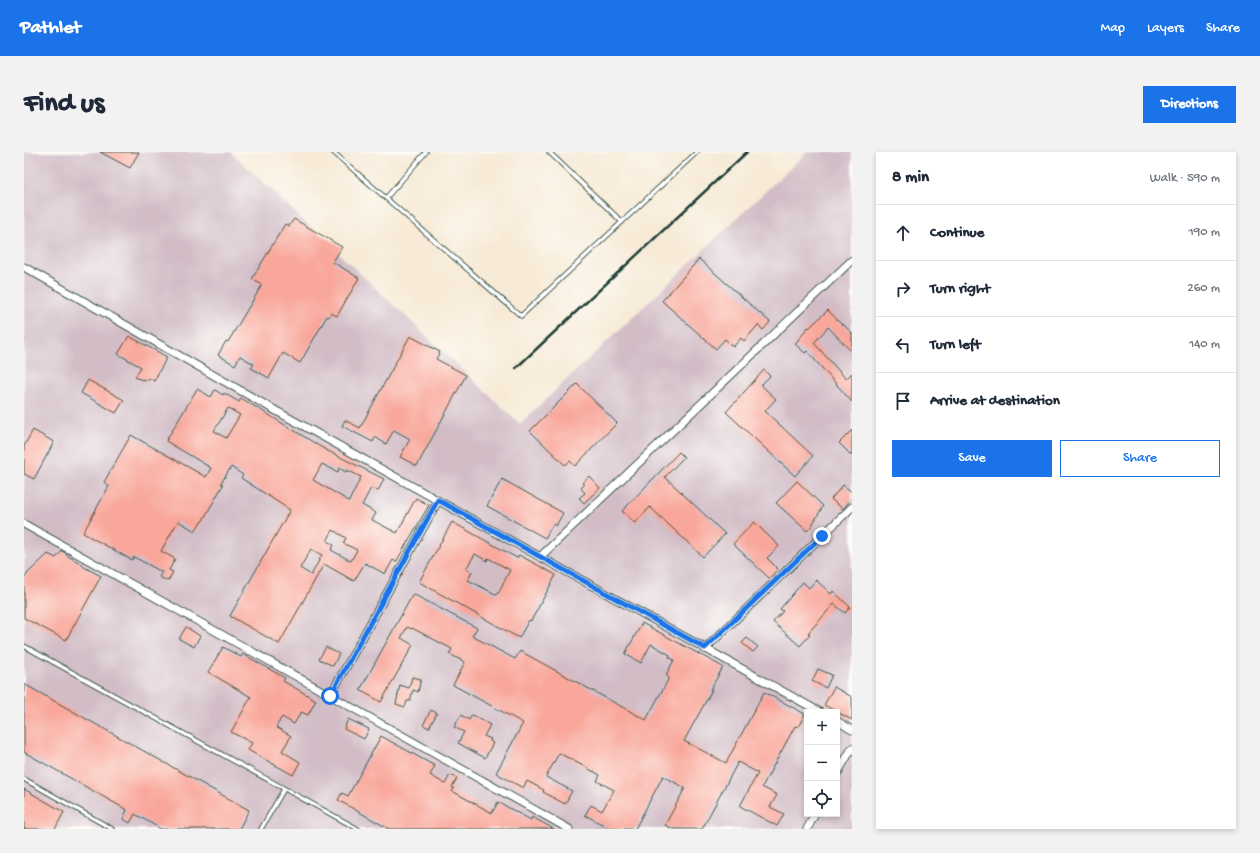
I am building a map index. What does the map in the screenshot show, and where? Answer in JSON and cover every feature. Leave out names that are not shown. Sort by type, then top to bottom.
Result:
[{"type":"street","points":[[540,557],[852,260]]},
{"type":"street","points":[[24,267],[278,412],[815,709]]},
{"type":"street","points":[[330,696],[438,500]]},
{"type":"street","points":[[705,648],[852,507]]},
{"type":"street","points":[[24,524],[569,829]]},
{"type":"street","points":[[840,723],[852,730]]},
{"type":"street","points":[[840,769],[852,748]]},
{"type":"street","points":[[806,829],[813,817]]},
{"type":"lane","points":[[333,152],[521,316],[695,153]]},
{"type":"lane","points":[[386,198],[426,152]]},
{"type":"lane","points":[[549,152],[622,222]]},
{"type":"lane","points":[[24,646],[358,829]]},
{"type":"lane","points":[[24,779],[112,829]]},
{"type":"lane","points":[[261,829],[284,788]]},
{"type":"shaded area","points":[[24,152],[231,152],[520,424],[807,152],[852,152],[852,829],[387,829],[381,826],[379,829],[24,829]]},
{"type":"building","points":[[100,152],[139,152],[130,168]]},
{"type":"building","points":[[294,219],[342,247],[333,262],[359,278],[337,316],[331,313],[329,317],[327,316],[300,363],[283,353],[269,378],[251,368],[254,364],[240,356],[235,365],[218,355],[226,341],[228,342],[262,285],[252,279],[285,224],[289,226]]},
{"type":"building","points":[[699,259],[770,322],[763,330],[758,325],[744,341],[741,338],[733,347],[725,339],[716,349],[662,301]]},
{"type":"building","points":[[828,310],[852,333],[852,352],[828,327],[814,343],[846,379],[852,373],[852,402],[807,351],[805,353],[795,344],[808,327],[809,328]]},
{"type":"building","points":[[129,336],[167,357],[154,381],[149,378],[147,381],[135,377],[141,367],[118,354]]},
{"type":"building","points":[[410,336],[440,352],[436,359],[466,375],[417,466],[400,457],[410,439],[394,430],[386,444],[375,437],[373,442],[342,426],[345,420],[360,428]]},
{"type":"building","points":[[764,370],[770,376],[761,385],[776,399],[765,411],[813,456],[795,476],[726,412]]},
{"type":"building","points":[[88,380],[124,400],[116,413],[81,393]]},
{"type":"building","points":[[577,384],[617,423],[575,466],[570,461],[565,465],[530,431]]},
{"type":"building","points":[[197,389],[211,397],[215,390],[223,395],[224,393],[239,402],[241,398],[326,450],[384,479],[378,491],[371,488],[362,505],[376,513],[372,520],[397,533],[416,498],[429,505],[396,562],[393,560],[385,574],[365,563],[354,581],[324,564],[279,644],[230,616],[290,510],[241,478],[243,475],[231,467],[221,483],[223,485],[202,522],[195,531],[178,521],[161,551],[175,559],[169,570],[173,572],[168,581],[159,577],[162,572],[134,557],[132,560],[83,533],[109,486],[104,482],[131,435],[206,477],[211,468],[166,441]],"holes":[[[228,408],[240,415],[226,438],[214,431]],[[322,464],[338,472],[339,468],[361,477],[349,501],[313,480]],[[333,530],[346,538],[343,543],[357,550],[351,561],[331,550],[334,545],[327,541]],[[311,549],[322,555],[311,575],[300,568]]]},
{"type":"building","points":[[33,430],[54,442],[34,479],[24,474],[24,446]]},
{"type":"building","points":[[852,430],[852,456],[839,443]]},
{"type":"building","points":[[679,452],[684,457],[665,477],[725,534],[703,557],[650,507],[635,523],[622,511]]},
{"type":"building","points":[[589,476],[600,488],[584,503],[579,498],[585,493],[581,488],[584,485],[582,483]]},
{"type":"building","points":[[502,479],[563,513],[556,526],[553,524],[545,538],[487,506]]},
{"type":"building","points":[[797,481],[823,506],[811,527],[807,531],[776,503]]},
{"type":"building","points":[[843,485],[852,492],[852,498],[843,509],[831,499]]},
{"type":"building","points":[[452,522],[517,558],[519,555],[556,575],[531,621],[529,620],[519,638],[419,582]],"holes":[[[475,554],[487,561],[488,558],[510,570],[497,595],[468,580],[472,572],[466,569]]]},
{"type":"building","points":[[754,522],[779,546],[767,558],[778,569],[769,578],[733,544]]},
{"type":"building","points":[[62,551],[84,567],[101,576],[66,640],[24,618],[24,579],[27,574],[48,554],[56,558]]},
{"type":"building","points":[[816,580],[831,594],[833,591],[850,607],[845,613],[834,604],[808,633],[810,635],[800,646],[773,622],[783,611],[780,609],[803,582],[809,588]]},
{"type":"building","points":[[413,594],[477,628],[472,636],[515,659],[520,651],[646,720],[669,678],[666,675],[674,660],[669,657],[670,655],[651,644],[641,663],[625,654],[642,623],[723,667],[684,741],[726,763],[764,692],[804,713],[804,716],[798,727],[795,726],[762,787],[777,795],[770,807],[784,814],[777,826],[740,806],[758,773],[738,762],[702,829],[673,829],[665,825],[685,788],[663,776],[635,829],[611,829],[585,815],[591,805],[602,811],[614,790],[597,781],[600,775],[559,753],[546,777],[572,791],[565,804],[527,781],[523,788],[496,773],[523,723],[453,685],[465,662],[449,654],[452,649],[412,628],[407,627],[401,638],[413,645],[381,702],[360,690]]},
{"type":"building","points":[[186,627],[200,636],[194,647],[179,639]]},
{"type":"building","points":[[747,638],[758,647],[753,652],[742,643]]},
{"type":"building","points":[[223,647],[241,657],[243,654],[285,678],[283,681],[316,700],[308,715],[301,712],[294,724],[282,717],[276,727],[291,736],[282,751],[300,762],[293,775],[248,750],[252,743],[231,732],[251,697],[208,672]]},
{"type":"building","points":[[326,647],[339,654],[333,666],[319,659]]},
{"type":"building","points":[[818,669],[832,675],[826,688],[812,681]]},
{"type":"building","points":[[412,677],[421,679],[418,692],[413,690],[410,701],[407,701],[405,707],[396,704],[400,685],[409,688]]},
{"type":"building","points":[[24,684],[249,810],[239,829],[161,829],[135,814],[130,823],[123,819],[127,810],[24,752]]},
{"type":"building","points":[[834,687],[852,697],[852,720],[840,714],[840,709],[831,709],[824,705]]},
{"type":"building","points":[[431,710],[437,713],[429,728],[423,725]]},
{"type":"building","points":[[461,715],[469,720],[472,715],[490,725],[484,736],[491,739],[490,741],[493,743],[485,758],[458,743],[464,732],[454,727]]},
{"type":"building","points":[[348,719],[369,729],[364,739],[344,729]]},
{"type":"building","points":[[381,736],[435,766],[430,775],[445,784],[450,775],[457,778],[452,787],[454,788],[452,791],[492,813],[498,802],[531,820],[532,817],[554,829],[389,829],[338,800],[342,793],[348,796]]},
{"type":"building","points":[[24,789],[64,812],[55,829],[24,829]]},
{"type":"railway","points":[[516,368],[747,152]]},
{"type":"route","points":[[330,696],[438,500],[705,648],[822,536]]}]
